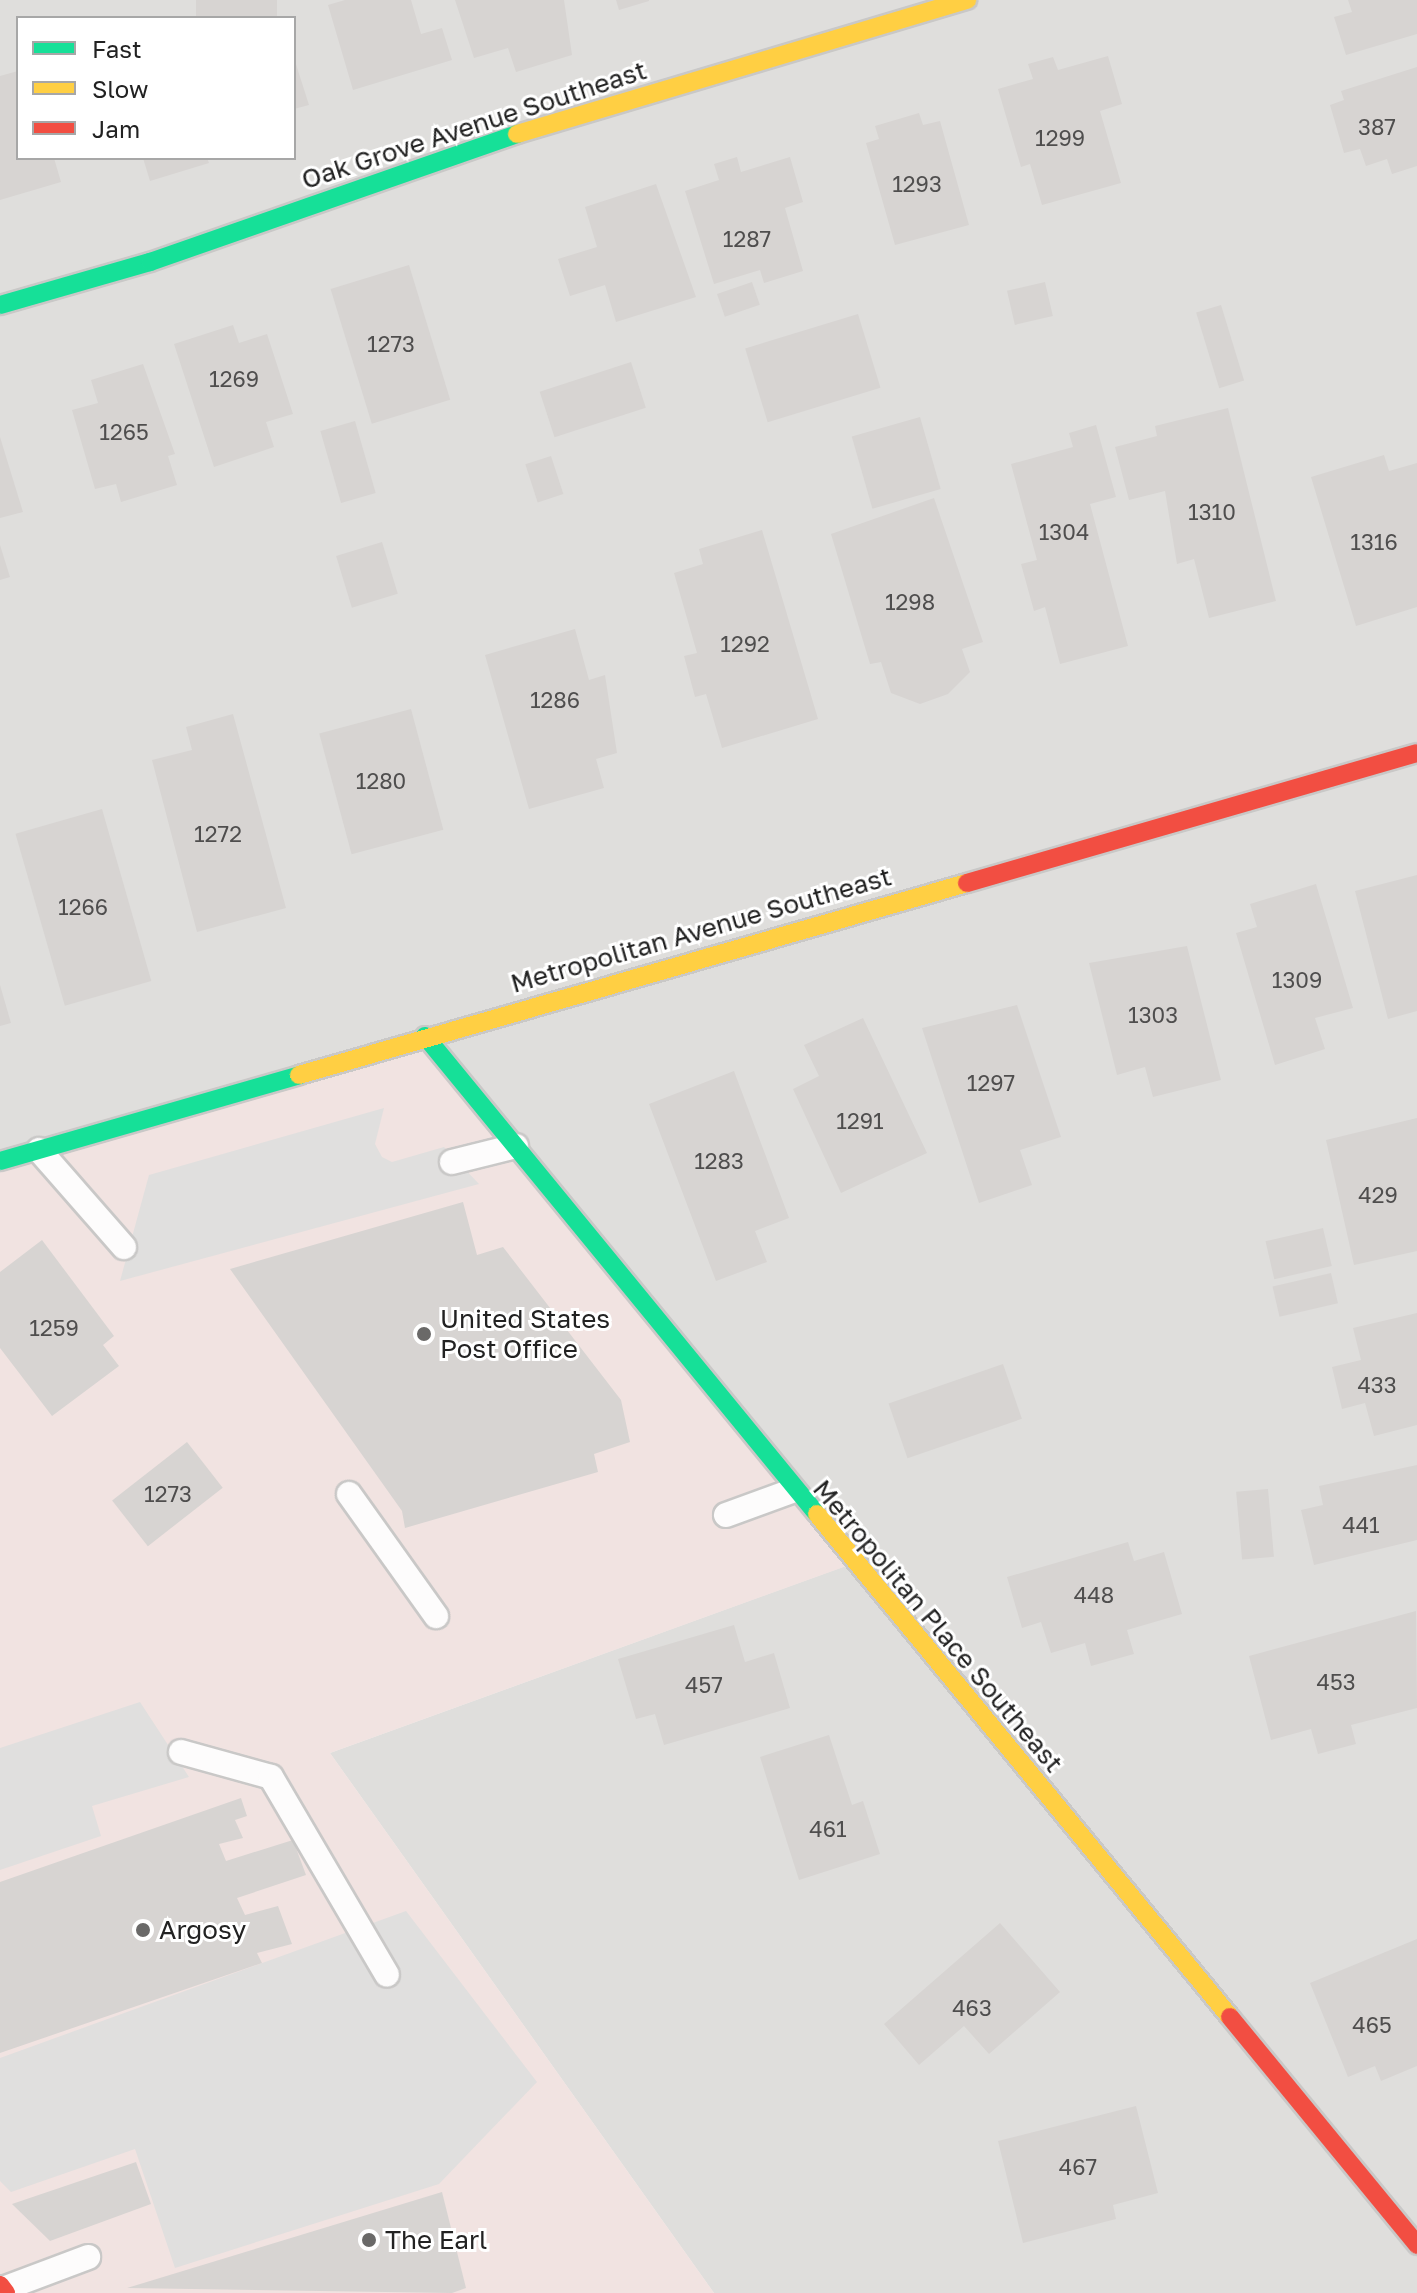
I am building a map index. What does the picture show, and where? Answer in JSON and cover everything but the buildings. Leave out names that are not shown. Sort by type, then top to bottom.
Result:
[{"type":"street","name":"Oak Grove Avenue Southeast","points":[[0,305],[150,262],[519,133],[967,0]]},
{"type":"street","name":"Metropolitan Avenue Southeast","points":[[0,1161],[425,1036],[1417,753]]},
{"type":"street","name":"Metropolitan Place Southeast","points":[[425,1036],[792,1491],[1417,2245]]},
{"type":"lane","points":[[452,1162],[516,1146]]},
{"type":"lane","points":[[39,1150],[124,1247]]},
{"type":"lane","points":[[726,1515],[792,1491]]},
{"type":"lane","points":[[349,1494],[436,1616]]},
{"type":"lane","points":[[181,1752],[271,1777],[387,1975]]},
{"type":"lane","points":[[3,2289],[88,2257]]},
{"type":"shaded area","points":[[0,0],[1417,0],[1417,2293],[714,2293],[330,1753],[851,1564],[0,1161]]},
{"type":"shaded area","points":[[425,1036],[852,1564],[330,1753],[714,2293],[0,2293],[0,1161]]},
{"type":"shaded area","points":[[384,1108],[375,1144],[382,1157],[392,1162],[444,1147],[479,1184],[120,1281],[149,1175]]},
{"type":"shaded area","points":[[140,1702],[189,1777],[92,1806],[101,1836],[0,1870],[0,1748]]},
{"type":"shaded area","points":[[406,1911],[537,2082],[439,2184],[175,2268],[135,2149],[11,2192],[0,2181],[0,2058]]},
{"type":"traffic: fast","points":[[0,305],[150,262],[517,134]]},
{"type":"traffic: fast","points":[[425,1036],[817,1514]]},
{"type":"traffic: fast","points":[[0,1161],[299,1075]]},
{"type":"traffic: slow","points":[[517,134],[967,0]]},
{"type":"traffic: slow","points":[[299,1075],[967,883]]},
{"type":"traffic: slow","points":[[817,1514],[1230,2017]]},
{"type":"traffic: jam","points":[[967,883],[1417,753]]},
{"type":"traffic: jam","points":[[1230,2017],[1417,2245]]},
{"type":"traffic: jam","points":[[0,2285],[6,2293]]},
{"type":"place","name":"United States Post Office","points":[[424,1334]]},
{"type":"place","name":"Argosy","points":[[143,1930]]},
{"type":"place","name":"The Earl","points":[[369,2240]]}]
